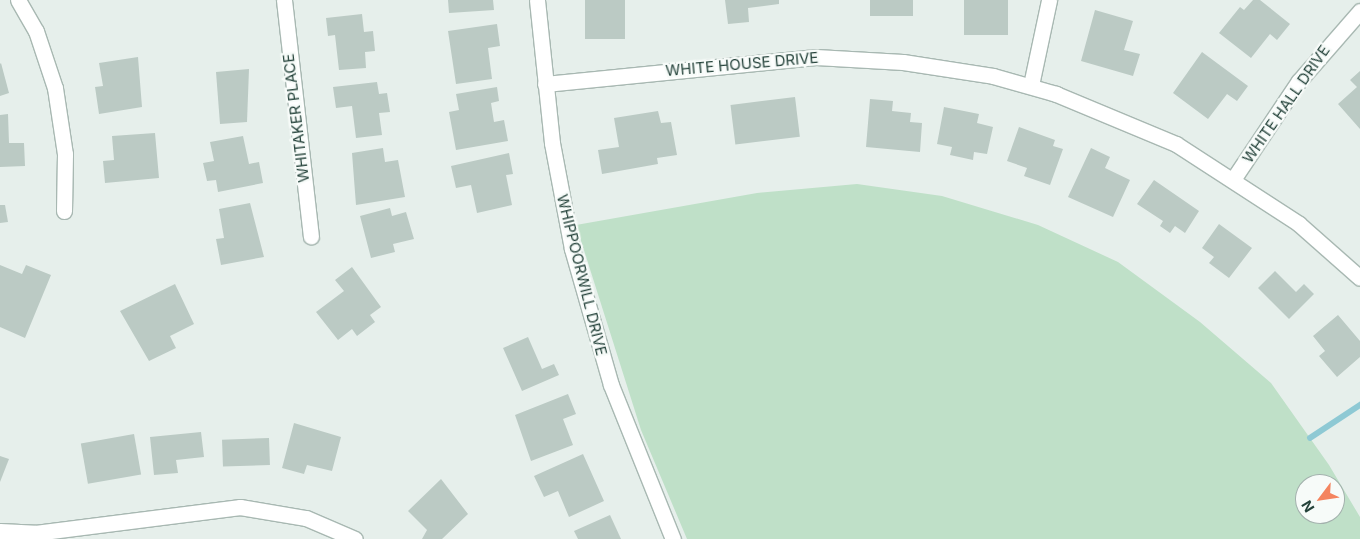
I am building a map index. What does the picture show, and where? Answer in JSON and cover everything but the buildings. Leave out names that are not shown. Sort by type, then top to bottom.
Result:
[{"type":"street","points":[[18,0],[36,30],[55,88],[65,154],[64,211]]},
{"type":"street","name":"WHITAKER PLACE","points":[[284,0],[311,236]]},
{"type":"street","name":"WHIPPOORWILL DRIVE","points":[[537,0],[545,84],[562,203],[584,298],[634,447],[673,539]]},
{"type":"street","points":[[1030,86],[1049,0]]},
{"type":"street","name":"WHITE HALL DRIVE","points":[[1234,178],[1299,81],[1360,11]]},
{"type":"street","name":"WHITE HOUSE DRIVE","points":[[545,84],[816,57],[933,66],[1030,86],[1141,126],[1234,178],[1300,224],[1360,278]]},
{"type":"street","points":[[0,532],[35,534],[240,507],[306,518],[355,539]]},
{"type":"green space","points":[[857,184],[942,196],[1038,225],[1118,262],[1200,322],[1271,383],[1334,474],[1295,474],[1295,524],[1345,524],[1345,492],[1360,517],[1360,539],[687,539],[641,430],[576,225],[757,193]]},
{"type":"waterway","points":[[1310,438],[1360,405]]}]
